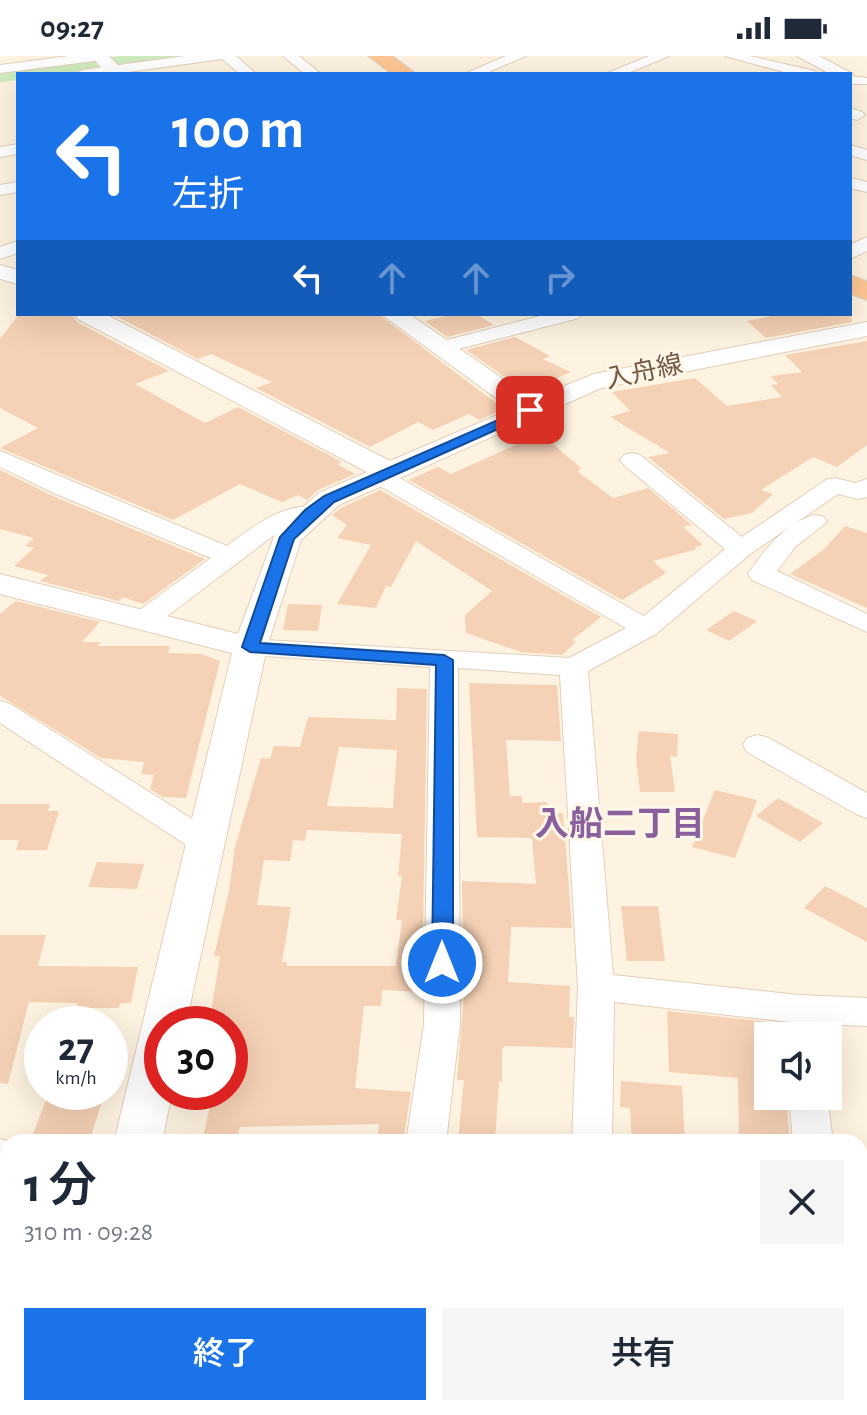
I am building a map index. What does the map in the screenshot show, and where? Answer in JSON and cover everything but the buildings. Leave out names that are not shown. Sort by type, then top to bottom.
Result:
[{"type":"highway","points":[[378,56],[403,72]]},
{"type":"street","points":[[0,69],[106,62],[171,62],[217,56]]},
{"type":"street","points":[[227,56],[247,72]]},
{"type":"street","points":[[290,56],[311,72]]},
{"type":"street","points":[[464,56],[477,72],[519,56]]},
{"type":"street","points":[[618,72],[662,56]]},
{"type":"street","points":[[732,56],[801,72]]},
{"type":"street","points":[[805,56],[840,72]]},
{"type":"street","points":[[86,72],[106,62]]},
{"type":"street","points":[[171,62],[183,72]]},
{"type":"street","points":[[92,316],[385,474],[646,628]]},
{"type":"street","points":[[396,316],[530,410]]},
{"type":"street","points":[[442,347],[564,316]]},
{"type":"street","name":"入舟線","points":[[168,1006],[250,647],[287,537],[310,513],[329,499],[594,382],[867,329]]},
{"type":"street","points":[[0,458],[65,489],[228,556]]},
{"type":"street","points":[[632,460],[741,549]]},
{"type":"street","points":[[0,584],[250,647],[574,667],[646,628],[741,549],[835,485],[864,491]]},
{"type":"street","points":[[864,491],[786,542],[761,574],[867,624]]},
{"type":"street","points":[[144,620],[273,524],[310,513]]},
{"type":"street","points":[[427,1134],[442,1024],[444,660]]},
{"type":"street","points":[[574,667],[596,987],[592,1134]]},
{"type":"street","points":[[0,710],[205,842]]},
{"type":"street","points":[[758,745],[867,807]]},
{"type":"street","points":[[596,987],[800,1022],[867,1012]]},
{"type":"street","points":[[140,1134],[145,1110]]},
{"type":"street","points":[[810,1110],[812,1134]]},
{"type":"green space","points":[[120,56],[201,56],[78,72],[16,72],[16,80],[0,82],[0,72]]},
{"type":"district","name":"入船二丁目","points":[[620,825]]},
{"type":"route","points":[[442,963],[444,660],[250,647],[287,537],[310,513],[329,499],[530,410]]}]
